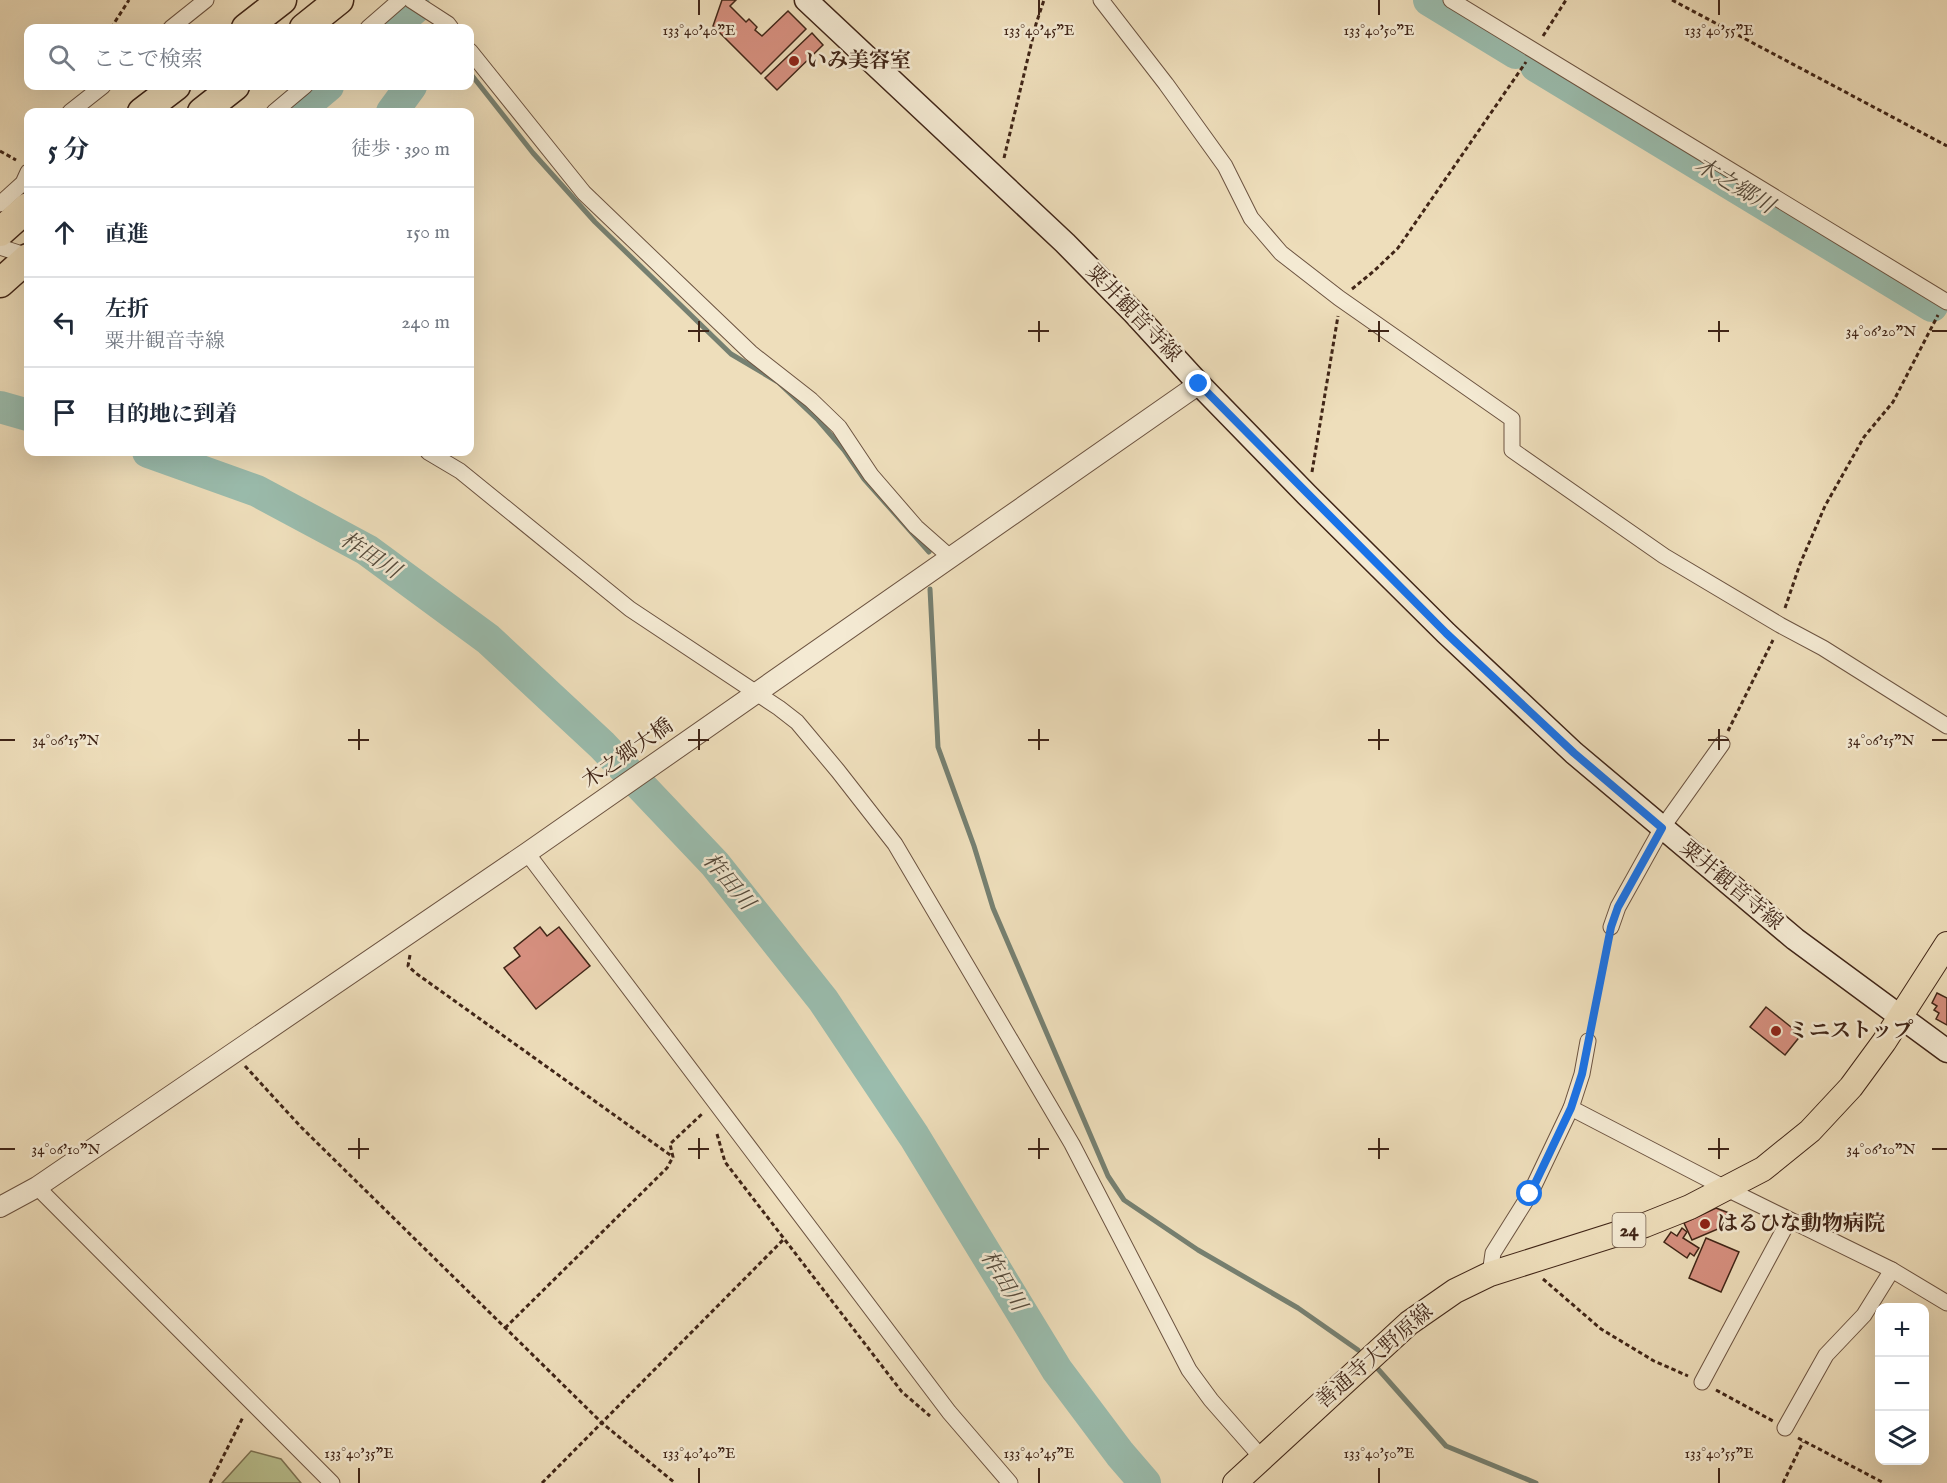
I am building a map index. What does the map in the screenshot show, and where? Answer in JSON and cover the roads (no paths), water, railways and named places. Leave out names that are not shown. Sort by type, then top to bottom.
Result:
[{"type":"highway","points":[[251,24],[282,0]]},
{"type":"highway","points":[[309,24],[339,0]]},
{"type":"highway","points":[[147,108],[171,90]]},
{"type":"highway","points":[[207,108],[230,90]]},
{"type":"highway","points":[[0,232],[24,211]]},
{"type":"highway","points":[[0,283],[24,261]]},
{"type":"main road","name":"粟井観音寺線","points":[[806,0],[998,180],[1134,313],[1199,384],[1307,495],[1490,675],[1574,753],[1795,939],[1947,1052]]},
{"type":"main road","name":"善通寺大野原線","points":[[1235,1483],[1409,1323],[1455,1291],[1490,1274],[1645,1225],[1690,1207],[1763,1169],[1810,1131],[1851,1086],[1901,1017],[1947,944]]},
{"type":"street","points":[[176,24],[206,0]]},
{"type":"street","points":[[373,24],[400,0]]},
{"type":"street","points":[[411,0],[448,24]]},
{"type":"street","points":[[1101,0],[1166,84],[1225,166],[1251,218],[1281,253],[1339,298],[1512,419],[1512,450],[1664,556],[1823,648],[1947,726]]},
{"type":"street","points":[[1452,0],[1946,298]]},
{"type":"street","points":[[474,56],[584,193],[751,352],[811,400],[839,427],[871,475],[916,527],[950,557]]},
{"type":"street","points":[[75,108],[97,90]]},
{"type":"street","points":[[279,108],[299,90]]},
{"type":"street","points":[[0,204],[23,183],[24,167]]},
{"type":"street","points":[[0,247],[24,256]]},
{"type":"street","name":"木之郷大橋","points":[[0,1207],[37,1187],[527,853],[1199,384]]},
{"type":"street","points":[[435,456],[460,471],[630,609],[797,722],[838,771],[895,844],[1072,1144],[1189,1370],[1211,1400],[1262,1458]]},
{"type":"street","points":[[1611,927],[1618,907],[1662,828],[1722,744]]},
{"type":"street","points":[[527,853],[950,1412],[1010,1483]]},
{"type":"street","points":[[1490,1274],[1493,1252],[1530,1194],[1571,1108],[1582,1074],[1588,1041]]},
{"type":"street","points":[[1571,1108],[1727,1189],[1893,1270],[1947,1303]]},
{"type":"street","points":[[37,1187],[332,1483]]},
{"type":"street","points":[[1702,1382],[1789,1220]]},
{"type":"street","points":[[1785,1428],[1826,1355],[1864,1316],[1893,1270]]},
{"type":"waterway","name":"木之郷川","points":[[1429,0],[1516,53]]},
{"type":"waterway","name":"木之郷川","points":[[397,24],[415,8]]},
{"type":"waterway","name":"木之郷川","points":[[1536,66],[1932,306]]},
{"type":"waterway","points":[[474,78],[533,153],[595,222],[731,354],[778,382],[818,420],[844,450],[864,479],[929,552]]},
{"type":"waterway","name":"木之郷川","points":[[302,108],[323,90]]},
{"type":"waterway","name":"木之郷川","points":[[395,108],[408,90]]},
{"type":"waterway","name":"柞田川","points":[[0,407],[24,414]]},
{"type":"waterway","name":"柞田川","points":[[159,456],[257,491],[367,550],[488,639],[602,745],[715,864],[823,1000],[914,1136],[1057,1370],[1120,1454],[1145,1483]]},
{"type":"waterway","points":[[930,589],[938,747],[974,846],[993,908],[1108,1176],[1124,1200],[1198,1250],[1298,1308],[1358,1350]]},
{"type":"waterway","points":[[1378,1369],[1446,1446],[1536,1483]]},
{"type":"place","name":"いみ美容室","points":[[794,61]]},
{"type":"place","name":"ミニストップ","points":[[1776,1031]]},
{"type":"place","name":"はるひな動物病院","points":[[1705,1224]]}]
